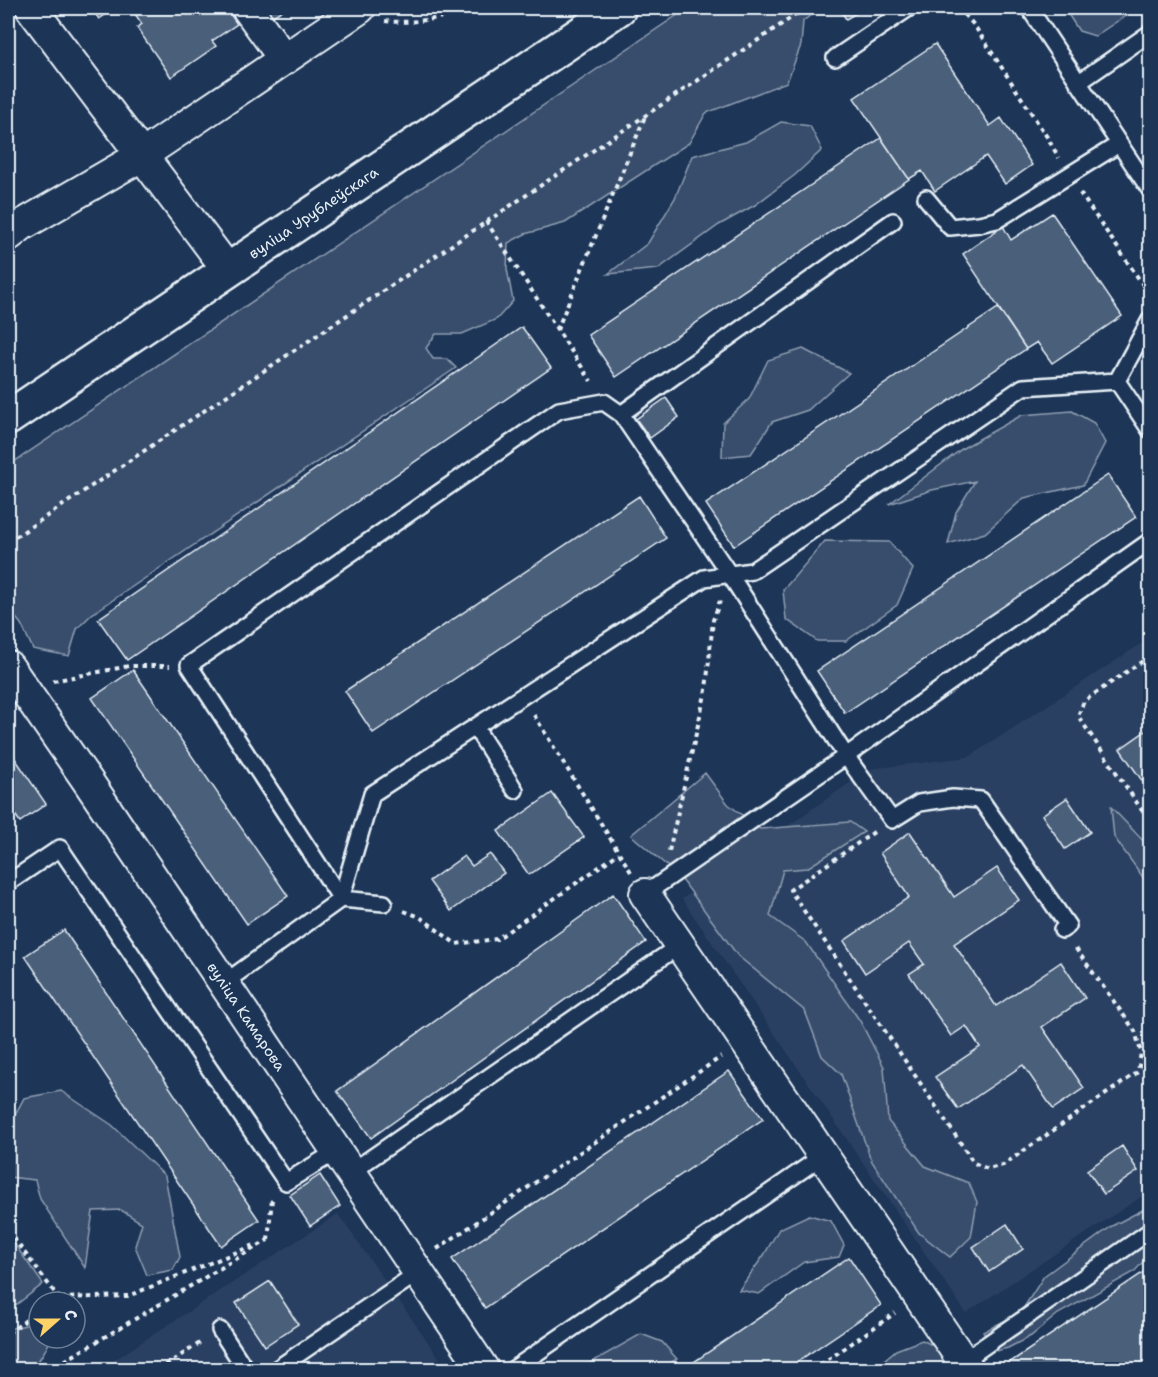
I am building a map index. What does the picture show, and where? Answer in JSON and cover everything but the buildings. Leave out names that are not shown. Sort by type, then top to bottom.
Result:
[{"type":"street","points":[[31,8],[228,270]]},
{"type":"street","points":[[247,8],[284,60]]},
{"type":"street","name":"вуліца Урублеўскага","points":[[8,418],[619,8]]},
{"type":"street","points":[[12,227],[141,156],[354,12]]},
{"type":"street","name":"вуліца Камарова","points":[[15,676],[484,1370]]},
{"type":"street","points":[[653,888],[680,945],[966,1365]]},
{"type":"lane","points":[[835,58],[909,8]]},
{"type":"lane","points":[[1029,8],[1150,190]]},
{"type":"lane","points":[[1078,83],[1150,33]]},
{"type":"lane","points":[[926,198],[950,227],[997,220],[1119,144]]},
{"type":"lane","points":[[621,414],[893,221]]},
{"type":"lane","points":[[1117,381],[1150,320]]},
{"type":"lane","points":[[1117,381],[1150,430]]},
{"type":"lane","points":[[224,983],[341,899],[372,794],[704,578],[752,572],[1023,387],[1117,381]]},
{"type":"lane","points":[[341,899],[189,665],[559,410],[604,402],[621,414],[730,575],[846,756],[892,820],[919,803],[953,798],[981,800],[1068,926],[1062,930]]},
{"type":"lane","points":[[653,888],[846,756],[1150,541]]},
{"type":"lane","points":[[475,727],[516,790]]},
{"type":"lane","points":[[8,883],[60,848],[286,1182],[344,1162],[680,945]]},
{"type":"lane","points":[[341,899],[384,903]]},
{"type":"lane","points":[[512,1370],[824,1155]]},
{"type":"lane","points":[[966,1365],[1150,1231]]},
{"type":"lane","points":[[275,1370],[416,1269]]},
{"type":"lane","points":[[219,1330],[246,1370]]},
{"type":"path","points":[[354,12],[400,22],[456,14],[469,8]]},
{"type":"path","points":[[8,542],[806,8]]},
{"type":"path","points":[[958,8],[974,25],[1047,137],[1068,176],[1150,295]]},
{"type":"path","points":[[557,330],[646,114]]},
{"type":"path","points":[[486,221],[604,402]]},
{"type":"path","points":[[653,888],[706,690],[713,620],[730,575]]},
{"type":"path","points":[[1150,656],[1084,701],[1078,716],[1150,822]]},
{"type":"path","points":[[15,676],[129,666],[189,665]]},
{"type":"path","points":[[522,696],[620,853],[653,888]]},
{"type":"path","points":[[892,820],[790,890],[974,1163],[988,1169],[1002,1165],[1138,1072],[1141,1053],[1135,1031],[1062,930]]},
{"type":"path","points":[[384,903],[420,917],[456,944],[497,939],[620,853]]},
{"type":"path","points":[[416,1269],[725,1055]]},
{"type":"path","points":[[268,1240],[272,1191]]},
{"type":"path","points":[[8,1231],[52,1290]]},
{"type":"path","points":[[87,1297],[128,1296],[268,1240]]},
{"type":"path","points":[[50,1370],[268,1240]]},
{"type":"path","points":[[813,1370],[899,1311]]},
{"type":"path","points":[[8,1333],[27,1320]]},
{"type":"path","points":[[158,1370],[219,1330]]},
{"type":"shaded area","points":[[688,8],[821,8],[803,21],[801,45],[787,82],[706,113],[689,143],[565,223],[525,234],[508,243],[507,269],[513,301],[497,319],[462,334],[436,334],[426,348],[433,359],[447,359],[456,368],[92,614],[77,629],[69,656],[33,649],[21,624],[8,608],[8,466]]},
{"type":"shaded area","points":[[1064,8],[1137,8],[1095,36],[1079,31]]},
{"type":"shaded area","points":[[781,122],[810,126],[822,150],[795,175],[755,205],[719,225],[658,269],[608,274],[648,243],[675,198],[692,156],[746,142]]},
{"type":"shaded area","points":[[803,349],[849,373],[808,410],[772,422],[751,454],[722,457],[723,423],[749,399],[768,360]]},
{"type":"shaded area","points":[[1072,411],[1094,423],[1105,443],[1083,485],[1024,498],[985,533],[948,544],[956,512],[975,481],[932,490],[889,504],[963,448],[1022,415]]},
{"type":"shaded area","points":[[825,541],[889,542],[913,569],[897,605],[846,641],[817,641],[786,619],[783,590]]},
{"type":"shaded area","points":[[1150,638],[1150,1191],[966,1313],[682,899],[870,769],[969,757]]},
{"type":"shaded area","points":[[705,773],[728,804],[760,829],[850,822],[864,832],[807,868],[783,870],[770,916],[806,942],[860,1021],[884,1067],[888,1121],[925,1166],[969,1183],[977,1202],[971,1237],[950,1257],[919,1233],[871,1160],[841,1074],[822,1056],[805,1011],[738,956],[680,877],[631,835]]},
{"type":"shaded area","points":[[1111,807],[1150,848],[1150,887],[1114,837]]},
{"type":"shaded area","points":[[61,1091],[112,1125],[165,1176],[180,1257],[173,1270],[147,1275],[135,1246],[142,1223],[121,1210],[93,1211],[85,1268],[40,1199],[35,1180],[8,1177],[8,1128],[24,1098]]},
{"type":"shaded area","points":[[1150,1206],[1150,1254],[1134,1272],[1058,1314],[1031,1336],[1008,1348],[996,1351],[983,1332],[1021,1312],[1044,1276],[1112,1226]]},
{"type":"shaded area","points":[[338,1214],[447,1369],[99,1370]]},
{"type":"shaded area","points":[[809,1215],[831,1221],[844,1245],[839,1257],[804,1262],[759,1294],[739,1290],[779,1229]]},
{"type":"shaded area","points":[[8,1235],[43,1284],[35,1290],[27,1290],[27,1296],[8,1311]]},
{"type":"shaded area","points":[[27,1325],[27,1350],[45,1350],[32,1366],[8,1369],[8,1329]]},
{"type":"shaded area","points":[[641,1334],[662,1342],[677,1359],[660,1369],[582,1369],[585,1366]]},
{"type":"shaded area","points":[[922,1340],[955,1356],[948,1369],[872,1370],[896,1350]]}]
